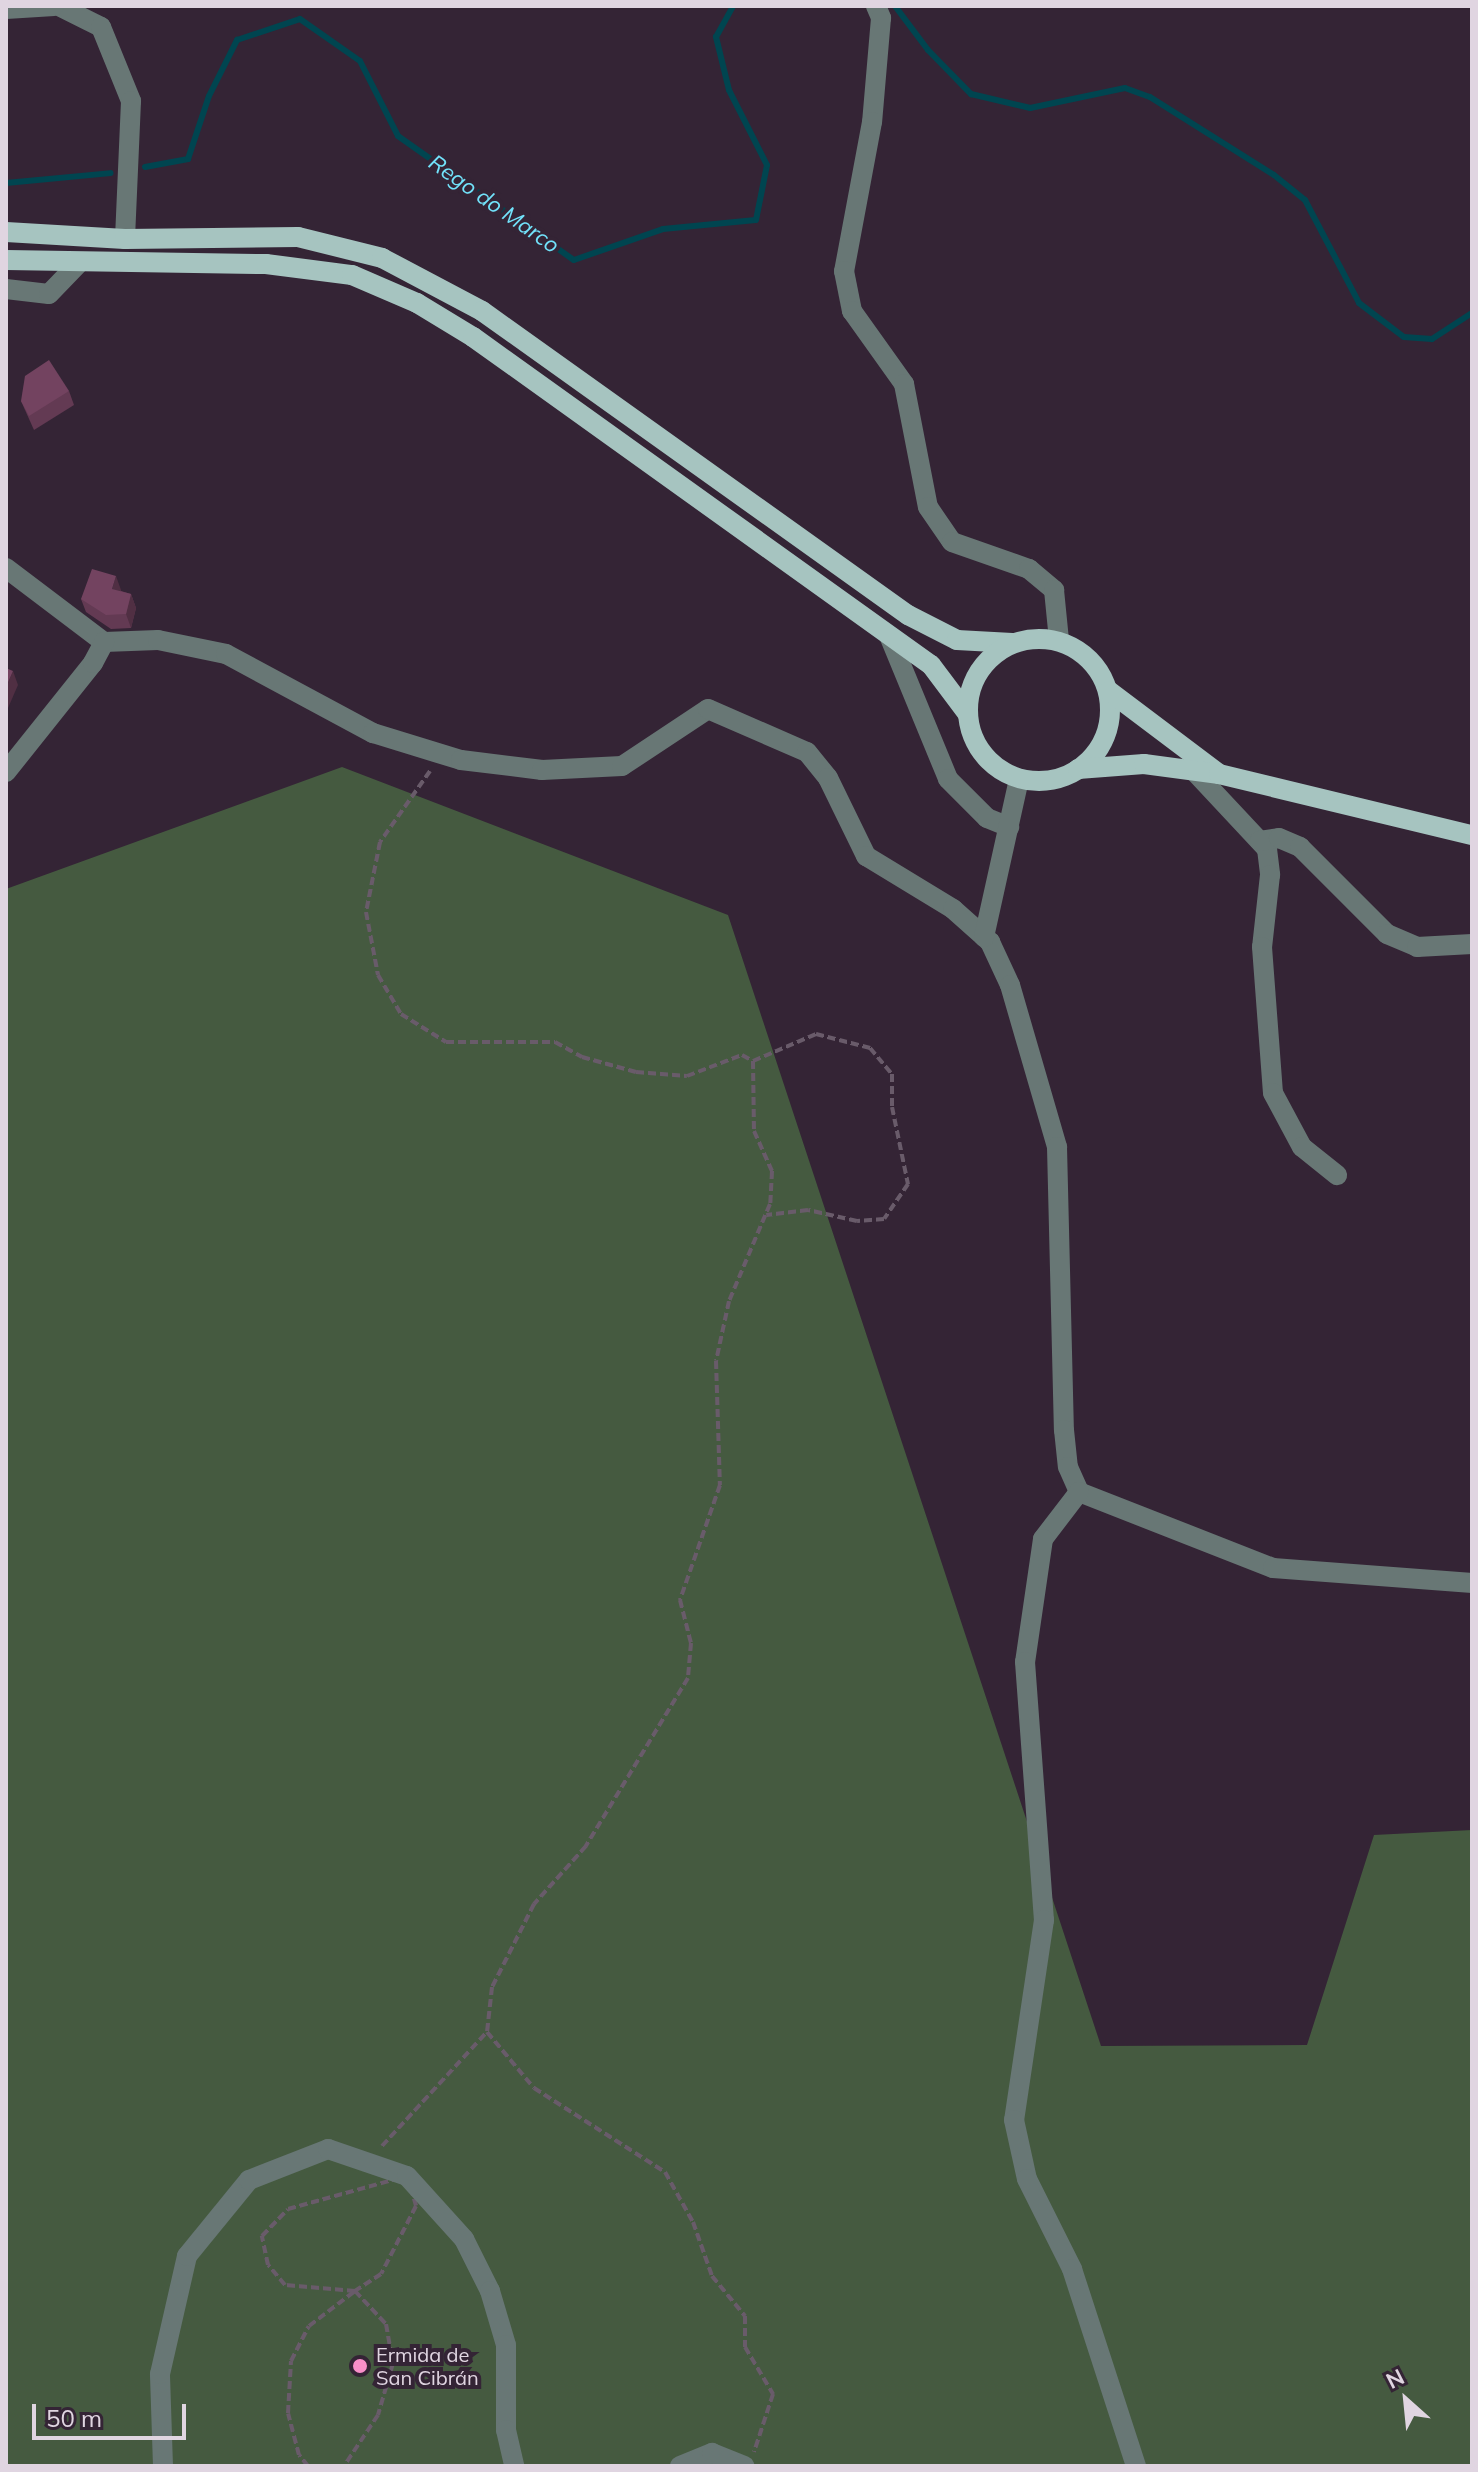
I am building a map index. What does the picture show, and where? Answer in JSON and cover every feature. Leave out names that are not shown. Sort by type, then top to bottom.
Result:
[{"type":"main road","points":[[6,232],[125,239],[298,237],[382,258],[482,311],[908,615],[957,640],[1012,643],[1059,640],[1081,651],[1098,668],[1109,691],[1110,721],[1100,748],[1078,769]]},
{"type":"main road","points":[[6,260],[78,264],[266,264],[352,275],[417,303],[473,337],[931,665],[967,713],[974,739],[988,761],[1019,779],[1050,781],[1078,769],[1144,764],[1219,774],[1472,835]]},
{"type":"main road","points":[[967,713],[978,671],[1012,643]]},
{"type":"main road","points":[[1109,691],[1219,774]]},
{"type":"street","points":[[6,9],[57,6],[101,27],[131,101],[125,239]]},
{"type":"street","points":[[876,6],[881,18],[872,122],[844,271],[852,311],[904,384],[928,507],[952,542],[1029,569],[1054,590],[1059,640]]},
{"type":"street","points":[[6,289],[49,294],[78,264]]},
{"type":"street","points":[[6,568],[104,642],[158,640],[226,654],[373,733],[430,750],[542,770],[622,766],[708,709],[732,716],[807,752],[828,778],[866,856],[953,909],[984,937],[1010,985],[1057,1147],[1064,1430],[1068,1467],[1079,1492],[1273,1568],[1472,1583]]},
{"type":"street","points":[[890,638],[948,779],[987,818],[1009,827]]},
{"type":"street","points":[[6,772],[93,663],[104,642]]},
{"type":"street","points":[[1194,771],[1260,841],[1271,861],[1262,947],[1273,1093],[1302,1147],[1337,1175]]},
{"type":"street","points":[[984,937],[1019,779]]},
{"type":"street","points":[[1260,841],[1279,838],[1300,847],[1387,934],[1417,947],[1472,944]]},
{"type":"street","points":[[1079,1492],[1043,1539],[1025,1662],[1044,1920],[1014,2120],[1027,2179],[1072,2269],[1136,2466]]},
{"type":"street","points":[[163,2466],[160,2374],[187,2256],[249,2180],[328,2149],[407,2176],[464,2239],[490,2291],[506,2345],[506,2430],[514,2466]]},
{"type":"street","points":[[680,2466],[712,2453],[739,2464]]},
{"type":"path","points":[[430,750],[430,776],[380,842],[366,912],[378,975],[401,1014],[446,1042],[555,1042],[582,1057],[636,1072],[687,1076],[742,1055],[753,1061]]},
{"type":"path","points":[[753,1061],[816,1034],[870,1048],[892,1074],[894,1121],[908,1184],[884,1219],[857,1221],[808,1210],[766,1215]]},
{"type":"path","points":[[367,2162],[487,2032],[492,1987],[534,1904],[586,1846],[688,1678],[691,1643],[680,1600],[720,1485],[716,1361],[729,1301],[766,1215],[772,1171],[754,1131],[753,1061]]},
{"type":"path","points":[[487,2032],[534,2088],[665,2172],[686,2210],[712,2276],[745,2316],[745,2347],[773,2394],[754,2452],[739,2464]]},
{"type":"path","points":[[308,2466],[299,2455],[288,2413],[291,2361],[309,2326],[355,2291],[381,2274],[416,2206],[407,2176],[288,2209],[262,2236],[268,2265],[285,2285],[355,2291],[386,2324],[393,2363],[378,2415],[344,2466]]},
{"type":"green space","points":[[342,767],[728,915],[1101,2046],[1307,2045],[1374,1835],[1472,1830],[1472,2466],[6,2466],[6,889]]},
{"type":"building","points":[[49,360],[69,391],[29,416],[21,401],[25,376]]},
{"type":"building","points":[[92,569],[116,576],[112,589],[131,594],[126,614],[106,615],[81,599]]},
{"type":"building","points":[[6,668],[13,671],[6,687]]},
{"type":"waterway","name":"Rego do Marco","points":[[145,167],[188,159],[209,96],[237,40],[300,19],[360,61],[398,136],[574,260],[663,229],[756,220],[767,165],[729,90],[716,37],[733,6]]},
{"type":"waterway","points":[[895,6],[928,50],[971,94],[1030,108],[1125,88],[1150,97],[1274,175],[1305,200],[1359,303],[1404,337],[1432,339],[1472,313]]},
{"type":"waterway","name":"Rego do Marco","points":[[6,183],[111,173]]},
{"type":"place","name":"Ermida de San Cibrán","points":[[360,2366]]}]
